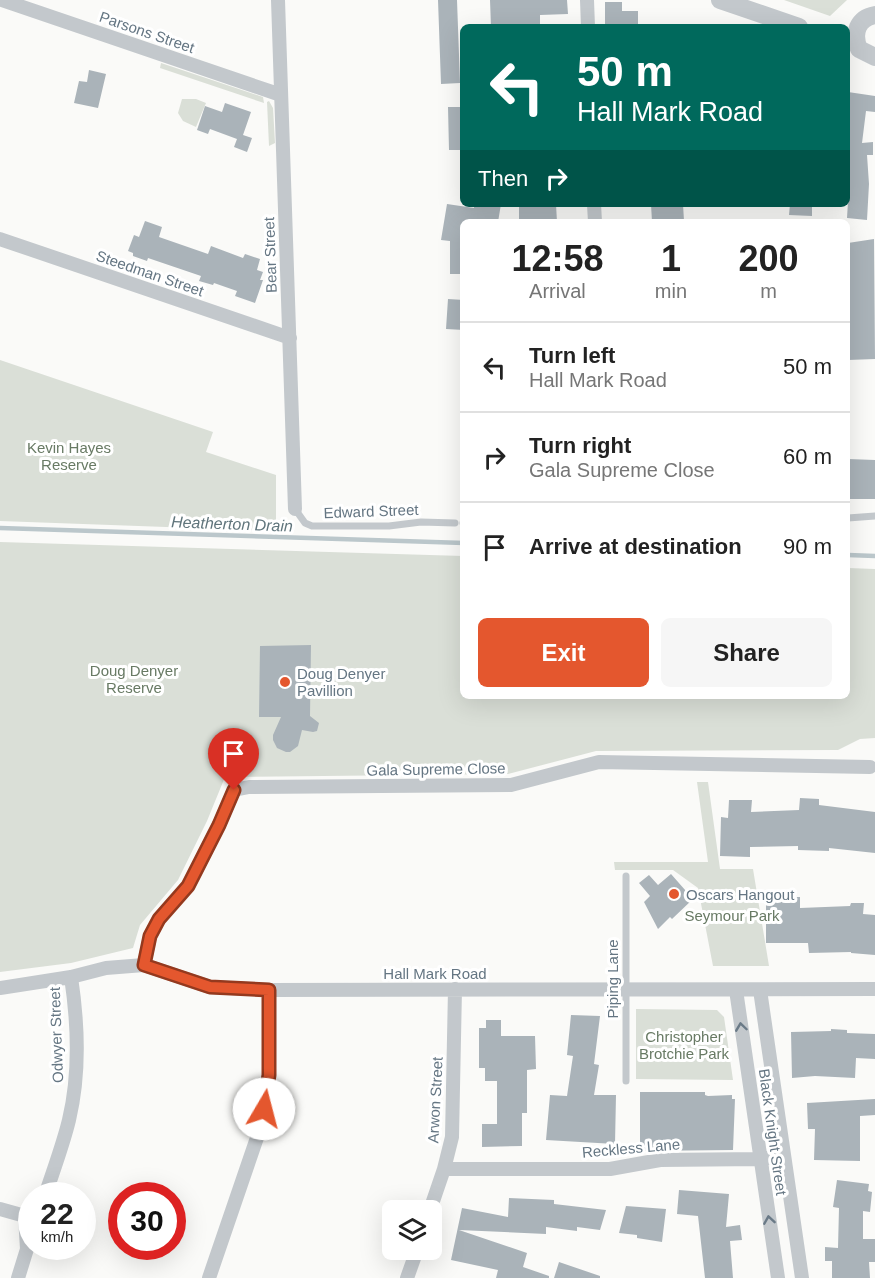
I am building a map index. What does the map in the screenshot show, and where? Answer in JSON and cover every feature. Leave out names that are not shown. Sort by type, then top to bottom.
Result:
[{"type":"street","name":"Parsons Street","points":[[2,0],[281,95]]},
{"type":"street","name":"Bear Street","points":[[278,0],[295,509]]},
{"type":"street","points":[[587,0],[588,24]]},
{"type":"street","points":[[720,0],[790,24]]},
{"type":"street","points":[[865,0],[864,12],[856,33],[857,45],[860,50],[872,56]]},
{"type":"street","points":[[850,50],[872,56]]},
{"type":"street","name":"Steedman Street","points":[[0,240],[290,338]]},
{"type":"street","name":"Gala Supreme Close","points":[[144,965],[150,936],[159,919],[188,886],[234,790],[249,787],[512,785],[599,762],[870,767]]},
{"type":"street","name":"Hall Mark Road","points":[[0,988],[71,977],[106,968],[144,965],[210,987],[269,990],[875,989]]},
{"type":"street","name":"Odwyer Street","points":[[49,1182],[69,1121],[75,1083],[75,1003],[71,977]]},
{"type":"street","name":"Arwon Street","points":[[433,1200],[452,1137],[455,989]]},
{"type":"street","points":[[209,1278],[261,1126],[269,1075],[269,990]]},
{"type":"street","name":"Black Knight Street","points":[[735,990],[778,1278]]},
{"type":"street","name":"Black Knight Street","points":[[760,990],[802,1278]]},
{"type":"street","name":"Reckless Lane","points":[[444,1169],[610,1169],[660,1160],[760,1159],[783,1156]]},
{"type":"street","points":[[0,1209],[18,1213]]},
{"type":"street","points":[[18,1278],[24,1260]]},
{"type":"street","points":[[407,1278],[413,1260]]},
{"type":"lane","name":"Edward Street","points":[[295,509],[305,523],[314,526],[389,526],[421,522],[460,523]]},
{"type":"lane","points":[[850,518],[875,516]]},
{"type":"lane","name":"Piping Lane","points":[[626,876],[626,1081]]},
{"type":"green space","points":[[784,0],[847,0],[830,16]]},
{"type":"green space","points":[[161,63],[263,97],[264,103],[160,68]]},
{"type":"green space","points":[[182,99],[196,99],[206,103],[196,127],[183,121],[178,113]]},
{"type":"green space","points":[[269,101],[273,108],[275,143],[269,146],[267,102]]},
{"type":"green space","name":"Kevin Hayes Reserve","points":[[0,360],[213,432],[206,452],[276,475],[276,531],[0,521]]},
{"type":"green space","name":"Doug Denyer Reserve","points":[[0,542],[460,556],[460,699],[850,699],[850,568],[875,569],[875,738],[860,739],[838,750],[596,751],[508,774],[225,777],[207,821],[178,880],[140,925],[133,948],[71,963],[0,972]]},
{"type":"green space","name":"Seymour Park","points":[[697,782],[708,782],[720,869],[753,869],[769,966],[713,966],[698,888],[673,870],[615,870],[614,862],[708,862]]},
{"type":"green space","name":"Christopher Brotchie Park","points":[[636,1009],[717,1010],[724,1017],[733,1080],[636,1079]]},
{"type":"building","points":[[438,0],[457,0],[460,83],[441,84]]},
{"type":"building","points":[[490,0],[567,0],[568,14],[540,15],[540,24],[491,24]]},
{"type":"building","points":[[605,2],[622,2],[622,11],[638,11],[638,24],[605,24]]},
{"type":"building","points":[[89,70],[106,74],[98,108],[74,103],[79,81],[87,82]]},
{"type":"building","points":[[850,92],[875,96],[875,112],[866,111],[862,143],[873,142],[873,155],[867,155],[869,184],[867,220],[847,218],[848,207],[850,207]]},
{"type":"building","points":[[225,103],[251,112],[243,135],[252,138],[247,152],[234,147],[237,139],[210,129],[208,134],[197,130],[205,106],[222,112]]},
{"type":"building","points":[[448,107],[460,107],[460,150],[449,150]]},
{"type":"building","points":[[447,204],[474,208],[500,207],[498,219],[460,219],[460,274],[450,274],[450,241],[441,240]]},
{"type":"building","points":[[519,207],[556,207],[557,219],[519,219]]},
{"type":"building","points":[[651,207],[683,207],[684,219],[652,219]]},
{"type":"building","points":[[790,207],[812,207],[812,216],[789,215]]},
{"type":"building","points":[[145,221],[162,227],[159,237],[208,254],[211,246],[243,258],[245,254],[260,259],[257,270],[263,272],[260,280],[263,280],[255,303],[235,296],[237,291],[214,283],[213,285],[199,281],[201,276],[148,258],[147,261],[133,256],[133,253],[128,251],[134,235],[139,237]]},
{"type":"building","points":[[874,239],[875,359],[850,360],[850,243]]},
{"type":"building","points":[[448,299],[460,300],[460,330],[446,329]]},
{"type":"building","points":[[850,459],[875,460],[875,499],[850,499]]},
{"type":"building","name":"Doug Denyer Pavillion","points":[[311,645],[310,716],[319,723],[317,731],[302,730],[298,746],[286,752],[277,748],[273,740],[281,717],[259,717],[260,646]]},
{"type":"building","points":[[800,798],[819,799],[819,805],[875,812],[875,853],[829,848],[829,851],[798,850],[798,846],[750,847],[750,857],[720,856],[721,817],[728,818],[729,800],[752,800],[751,812],[799,810]]},
{"type":"building","points":[[671,874],[693,899],[658,929],[644,902],[650,896],[639,883],[649,875],[658,885]]},
{"type":"building","points":[[766,897],[800,897],[800,908],[850,906],[851,903],[864,903],[863,914],[875,915],[875,955],[851,952],[809,953],[808,943],[766,943]]},
{"type":"building","points":[[571,1015],[600,1016],[594,1064],[599,1065],[594,1095],[616,1095],[615,1144],[546,1140],[550,1095],[567,1096],[573,1056],[567,1055]]},
{"type":"building","points":[[486,1020],[501,1020],[501,1036],[535,1036],[536,1069],[527,1070],[527,1113],[522,1113],[522,1146],[482,1147],[482,1124],[497,1124],[497,1081],[485,1081],[485,1068],[479,1068],[479,1028],[486,1028]]},
{"type":"building","points":[[831,1029],[847,1030],[847,1033],[875,1034],[875,1059],[856,1058],[855,1078],[815,1076],[792,1078],[791,1032],[831,1031]]},
{"type":"building","points":[[640,1092],[705,1092],[708,1096],[732,1095],[732,1099],[735,1099],[733,1150],[640,1151]]},
{"type":"building","points":[[875,1099],[875,1115],[860,1116],[860,1161],[814,1160],[815,1129],[808,1129],[807,1103]]},
{"type":"building","points":[[837,1180],[869,1184],[868,1191],[872,1192],[870,1212],[863,1211],[863,1239],[875,1239],[875,1262],[869,1262],[870,1278],[832,1278],[832,1261],[825,1261],[825,1247],[838,1248],[839,1208],[833,1207]]},
{"type":"building","points":[[679,1190],[729,1194],[726,1227],[740,1225],[742,1240],[730,1241],[733,1278],[705,1278],[698,1216],[677,1214]]},
{"type":"building","points":[[509,1198],[554,1200],[554,1204],[606,1210],[600,1230],[577,1227],[577,1231],[546,1227],[546,1234],[459,1230],[527,1253],[523,1267],[549,1276],[549,1278],[496,1278],[498,1270],[451,1260],[462,1208],[508,1217]]},
{"type":"building","points":[[626,1206],[666,1209],[662,1242],[619,1233]]},
{"type":"building","points":[[559,1262],[600,1276],[600,1278],[554,1278]]},
{"type":"waterway","name":"Heatherton Drain","points":[[0,528],[460,543]]},
{"type":"waterway","name":"Heatherton Drain","points":[[850,555],[875,556]]},
{"type":"place","name":"Doug Denyer Pavillion","points":[[285,682]]},
{"type":"place","name":"Oscars Hangout","points":[[674,894]]},
{"type":"route","points":[[234,790],[188,886],[159,919],[150,936],[144,965],[210,987],[269,990],[269,1075],[264,1109]]}]
